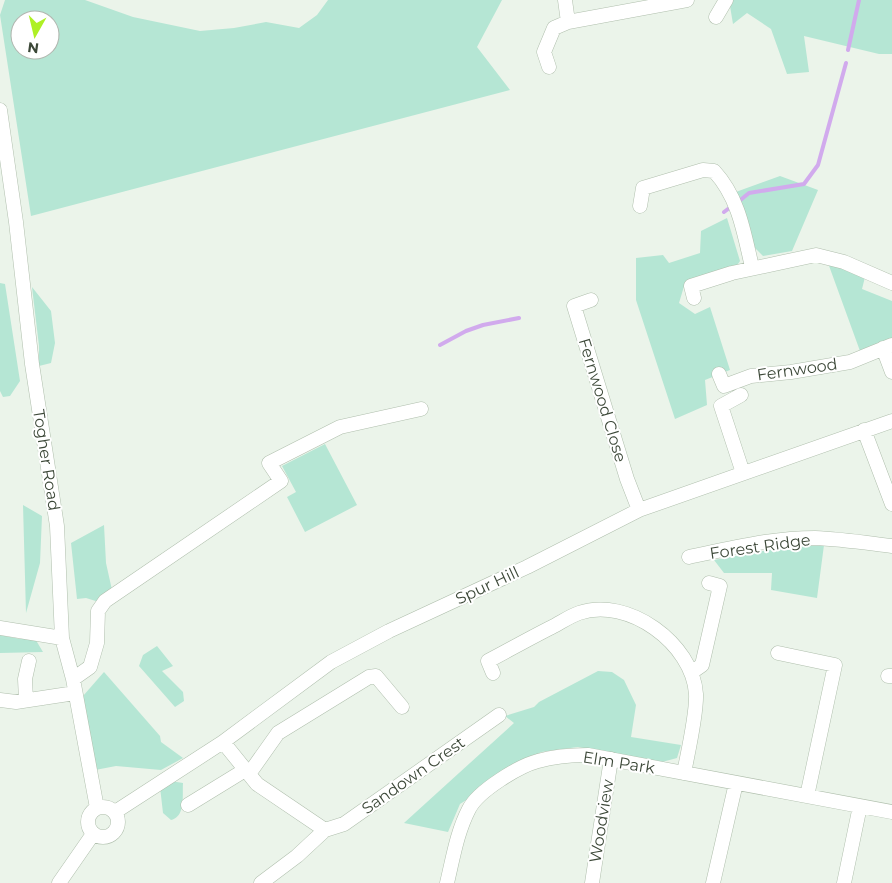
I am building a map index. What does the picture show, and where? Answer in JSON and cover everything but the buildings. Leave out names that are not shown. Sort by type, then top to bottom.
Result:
[{"type":"street","points":[[565,0],[568,22]]},
{"type":"street","points":[[549,67],[544,52],[554,28],[568,22],[687,0]]},
{"type":"street","points":[[716,17],[726,0]]},
{"type":"street","name":"Togher Road","points":[[0,110],[16,222],[32,364],[57,526],[62,638],[73,678],[97,808],[88,820],[93,834]]},
{"type":"street","points":[[640,206],[643,188],[703,170],[714,171],[728,189],[738,210],[752,268]]},
{"type":"street","points":[[694,298],[691,286],[752,268],[820,255],[844,262],[892,283]]},
{"type":"street","name":"Fernwood Close","points":[[591,300],[574,306],[627,480],[639,510]]},
{"type":"street","name":"Fernwood","points":[[719,374],[724,386],[751,376],[791,372],[850,362],[888,346],[892,372]]},
{"type":"street","points":[[741,395],[722,406],[743,472]]},
{"type":"street","points":[[73,678],[90,667],[97,643],[98,611],[105,601],[280,482],[269,463],[340,427],[421,409]]},
{"type":"street","name":"Spur Hill","points":[[115,812],[223,742],[331,662],[389,631],[527,567],[639,510],[892,421]]},
{"type":"street","points":[[864,430],[892,504]]},
{"type":"street","name":"Forest Ridge","points":[[689,557],[738,547],[798,539],[828,539],[892,546]]},
{"type":"street","points":[[692,672],[702,665],[720,586],[709,583]]},
{"type":"street","points":[[493,672],[488,661],[580,612],[602,610],[629,614],[651,626],[670,640],[692,672],[696,695],[684,773]]},
{"type":"street","points":[[0,628],[62,638]]},
{"type":"street","points":[[778,653],[834,665],[807,796]]},
{"type":"street","points":[[26,700],[25,679],[28,661]]},
{"type":"street","points":[[188,805],[247,772],[278,733],[369,677],[376,676],[402,707]]},
{"type":"street","points":[[0,700],[16,702],[75,693]]},
{"type":"street","name":"Sandown Crest","points":[[261,883],[296,856],[325,830],[344,824],[499,715]]},
{"type":"street","points":[[223,742],[257,784],[325,830]]},
{"type":"street","name":"Elm Park","points":[[447,883],[460,827],[470,806],[480,795],[536,761],[568,755],[611,760],[892,812]]},
{"type":"street","name":"Woodview","points":[[592,883],[611,760]]},
{"type":"street","points":[[713,883],[736,783]]},
{"type":"street","points":[[844,883],[860,806]]},
{"type":"street","points":[[59,883],[93,834],[103,838],[113,835],[119,821],[115,812],[106,807],[97,808]]},
{"type":"green space","points":[[5,0],[85,0],[133,17],[200,31],[234,28],[266,22],[299,28],[317,15],[328,0],[502,0],[477,47],[510,90],[31,216],[0,15]]},
{"type":"green space","points":[[729,0],[892,0],[892,54],[879,54],[804,36],[809,72],[787,74],[771,29],[747,13],[733,24]]},
{"type":"green space","points":[[780,176],[818,190],[792,251],[763,256],[755,248],[733,193]]},
{"type":"green space","points":[[727,218],[740,261],[732,273],[685,283],[679,303],[695,314],[710,307],[730,370],[705,380],[707,405],[675,419],[636,300],[636,258],[663,255],[669,263],[700,253],[701,231]]},
{"type":"green space","points":[[828,263],[865,277],[862,289],[892,301],[892,339],[860,351]]},
{"type":"green space","points":[[0,283],[5,284],[20,381],[10,396],[3,397],[0,391]]},
{"type":"green space","points":[[32,287],[51,311],[55,343],[51,363],[39,366],[39,346]]},
{"type":"green space","points":[[325,444],[357,505],[305,532],[287,497],[296,492],[282,466]]},
{"type":"green space","points":[[23,505],[42,516],[40,563],[26,613]]},
{"type":"green space","points":[[104,525],[106,563],[112,590],[99,602],[86,598],[77,599],[71,543]]},
{"type":"green space","points":[[824,545],[817,598],[771,590],[772,573],[724,573],[714,560],[790,546]]},
{"type":"green space","points":[[0,635],[20,639],[34,637],[43,652],[0,653]]},
{"type":"green space","points":[[157,646],[173,666],[162,671],[183,692],[184,701],[175,707],[139,666],[143,655]]},
{"type":"green space","points":[[598,671],[612,672],[624,680],[636,705],[631,737],[681,745],[677,758],[662,762],[578,747],[541,752],[460,804],[448,832],[404,823],[514,723],[505,716],[534,707],[539,702]]},
{"type":"green space","points":[[104,672],[160,736],[161,742],[183,758],[161,770],[116,766],[90,771],[83,696]]},
{"type":"green space","points":[[170,781],[183,783],[181,810],[176,818],[171,820],[163,813],[160,787]]},
{"type":"waterway","points":[[848,50],[859,0]]},
{"type":"waterway","points":[[738,202],[749,193],[804,184],[818,165],[846,63]]},
{"type":"waterway","points":[[724,212],[732,206]]},
{"type":"waterway","points":[[440,345],[466,331],[483,325],[519,318]]}]
